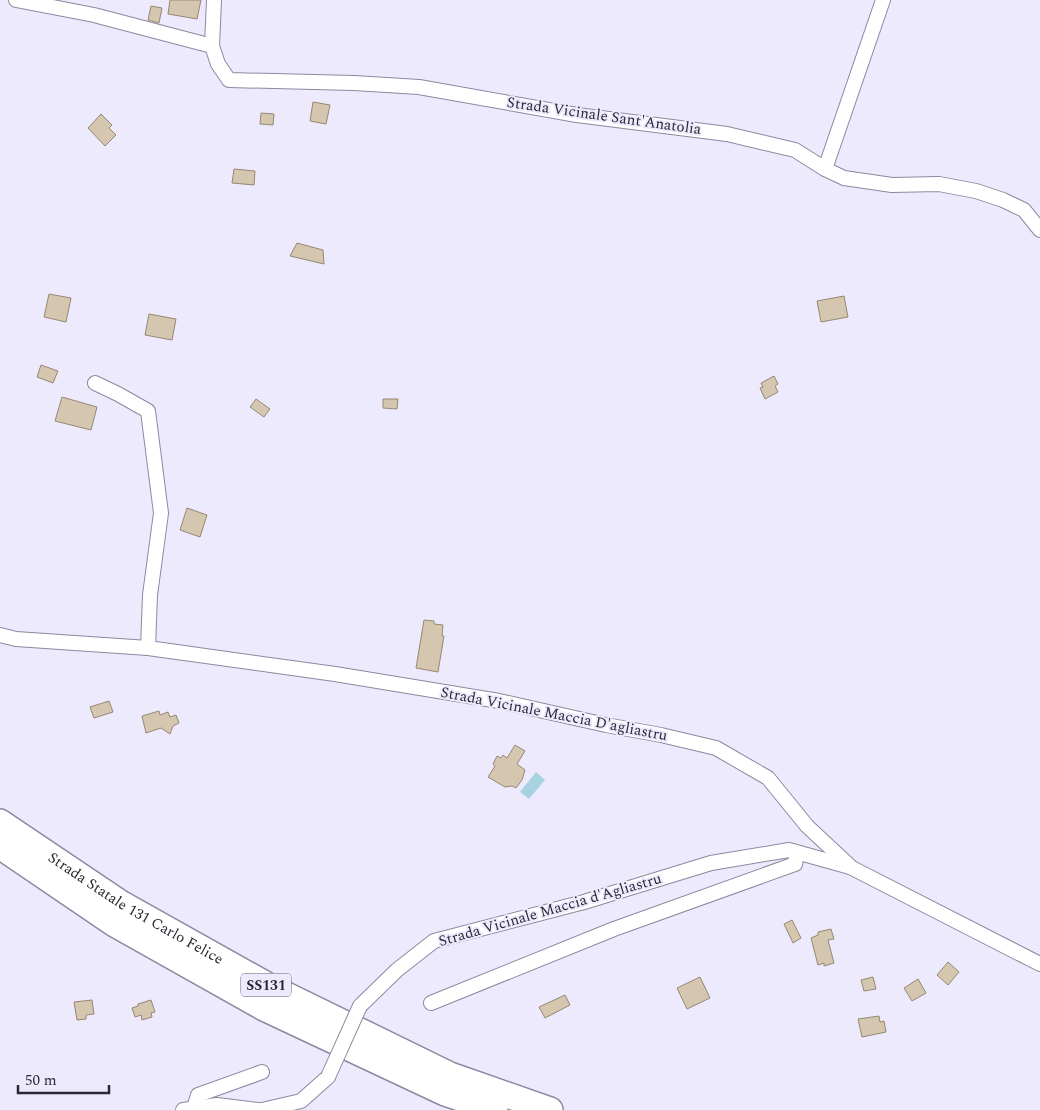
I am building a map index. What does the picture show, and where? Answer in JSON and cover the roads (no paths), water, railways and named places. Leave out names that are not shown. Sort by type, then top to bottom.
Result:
[{"type":"highway","name":"Strada Statale 131 Carlo Felice","points":[[0,822],[122,904],[272,988],[450,1075],[550,1110]]},
{"type":"highway","name":"Strada Statale 131 Carlo Felice","points":[[0,846],[113,923],[264,1008],[445,1093],[495,1110]]},
{"type":"street","points":[[16,0],[94,15],[212,46]]},
{"type":"street","name":"Strada Vicinale Sant'Anatolia","points":[[214,0],[212,46],[218,64],[229,80],[354,83],[419,87],[577,115],[727,134],[794,150],[825,169],[844,178],[857,181],[892,185],[939,184],[976,190],[1024,210],[1040,230]]},
{"type":"street","points":[[825,169],[883,0]]},
{"type":"street","points":[[95,383],[148,411],[161,513],[150,594],[148,648]]},
{"type":"street","name":"Strada Vicinale Maccia D'agliastru","points":[[0,635],[16,639],[148,648],[335,674],[499,701],[606,726],[661,735],[716,748],[768,778],[807,826],[852,868],[1040,964]]},
{"type":"street","name":"Strada Vicinale Maccia d'Agliastru","points":[[189,1109],[217,1105],[260,1110],[301,1101],[328,1077],[360,1006],[397,970],[434,941],[584,902],[711,863],[789,850],[852,868]]},
{"type":"street","points":[[431,1003],[614,929],[795,864],[797,853]]},
{"type":"street","points":[[189,1109],[198,1095],[262,1072]]},
{"type":"water","points":[[536,772],[545,780],[529,799],[520,792]]}]
